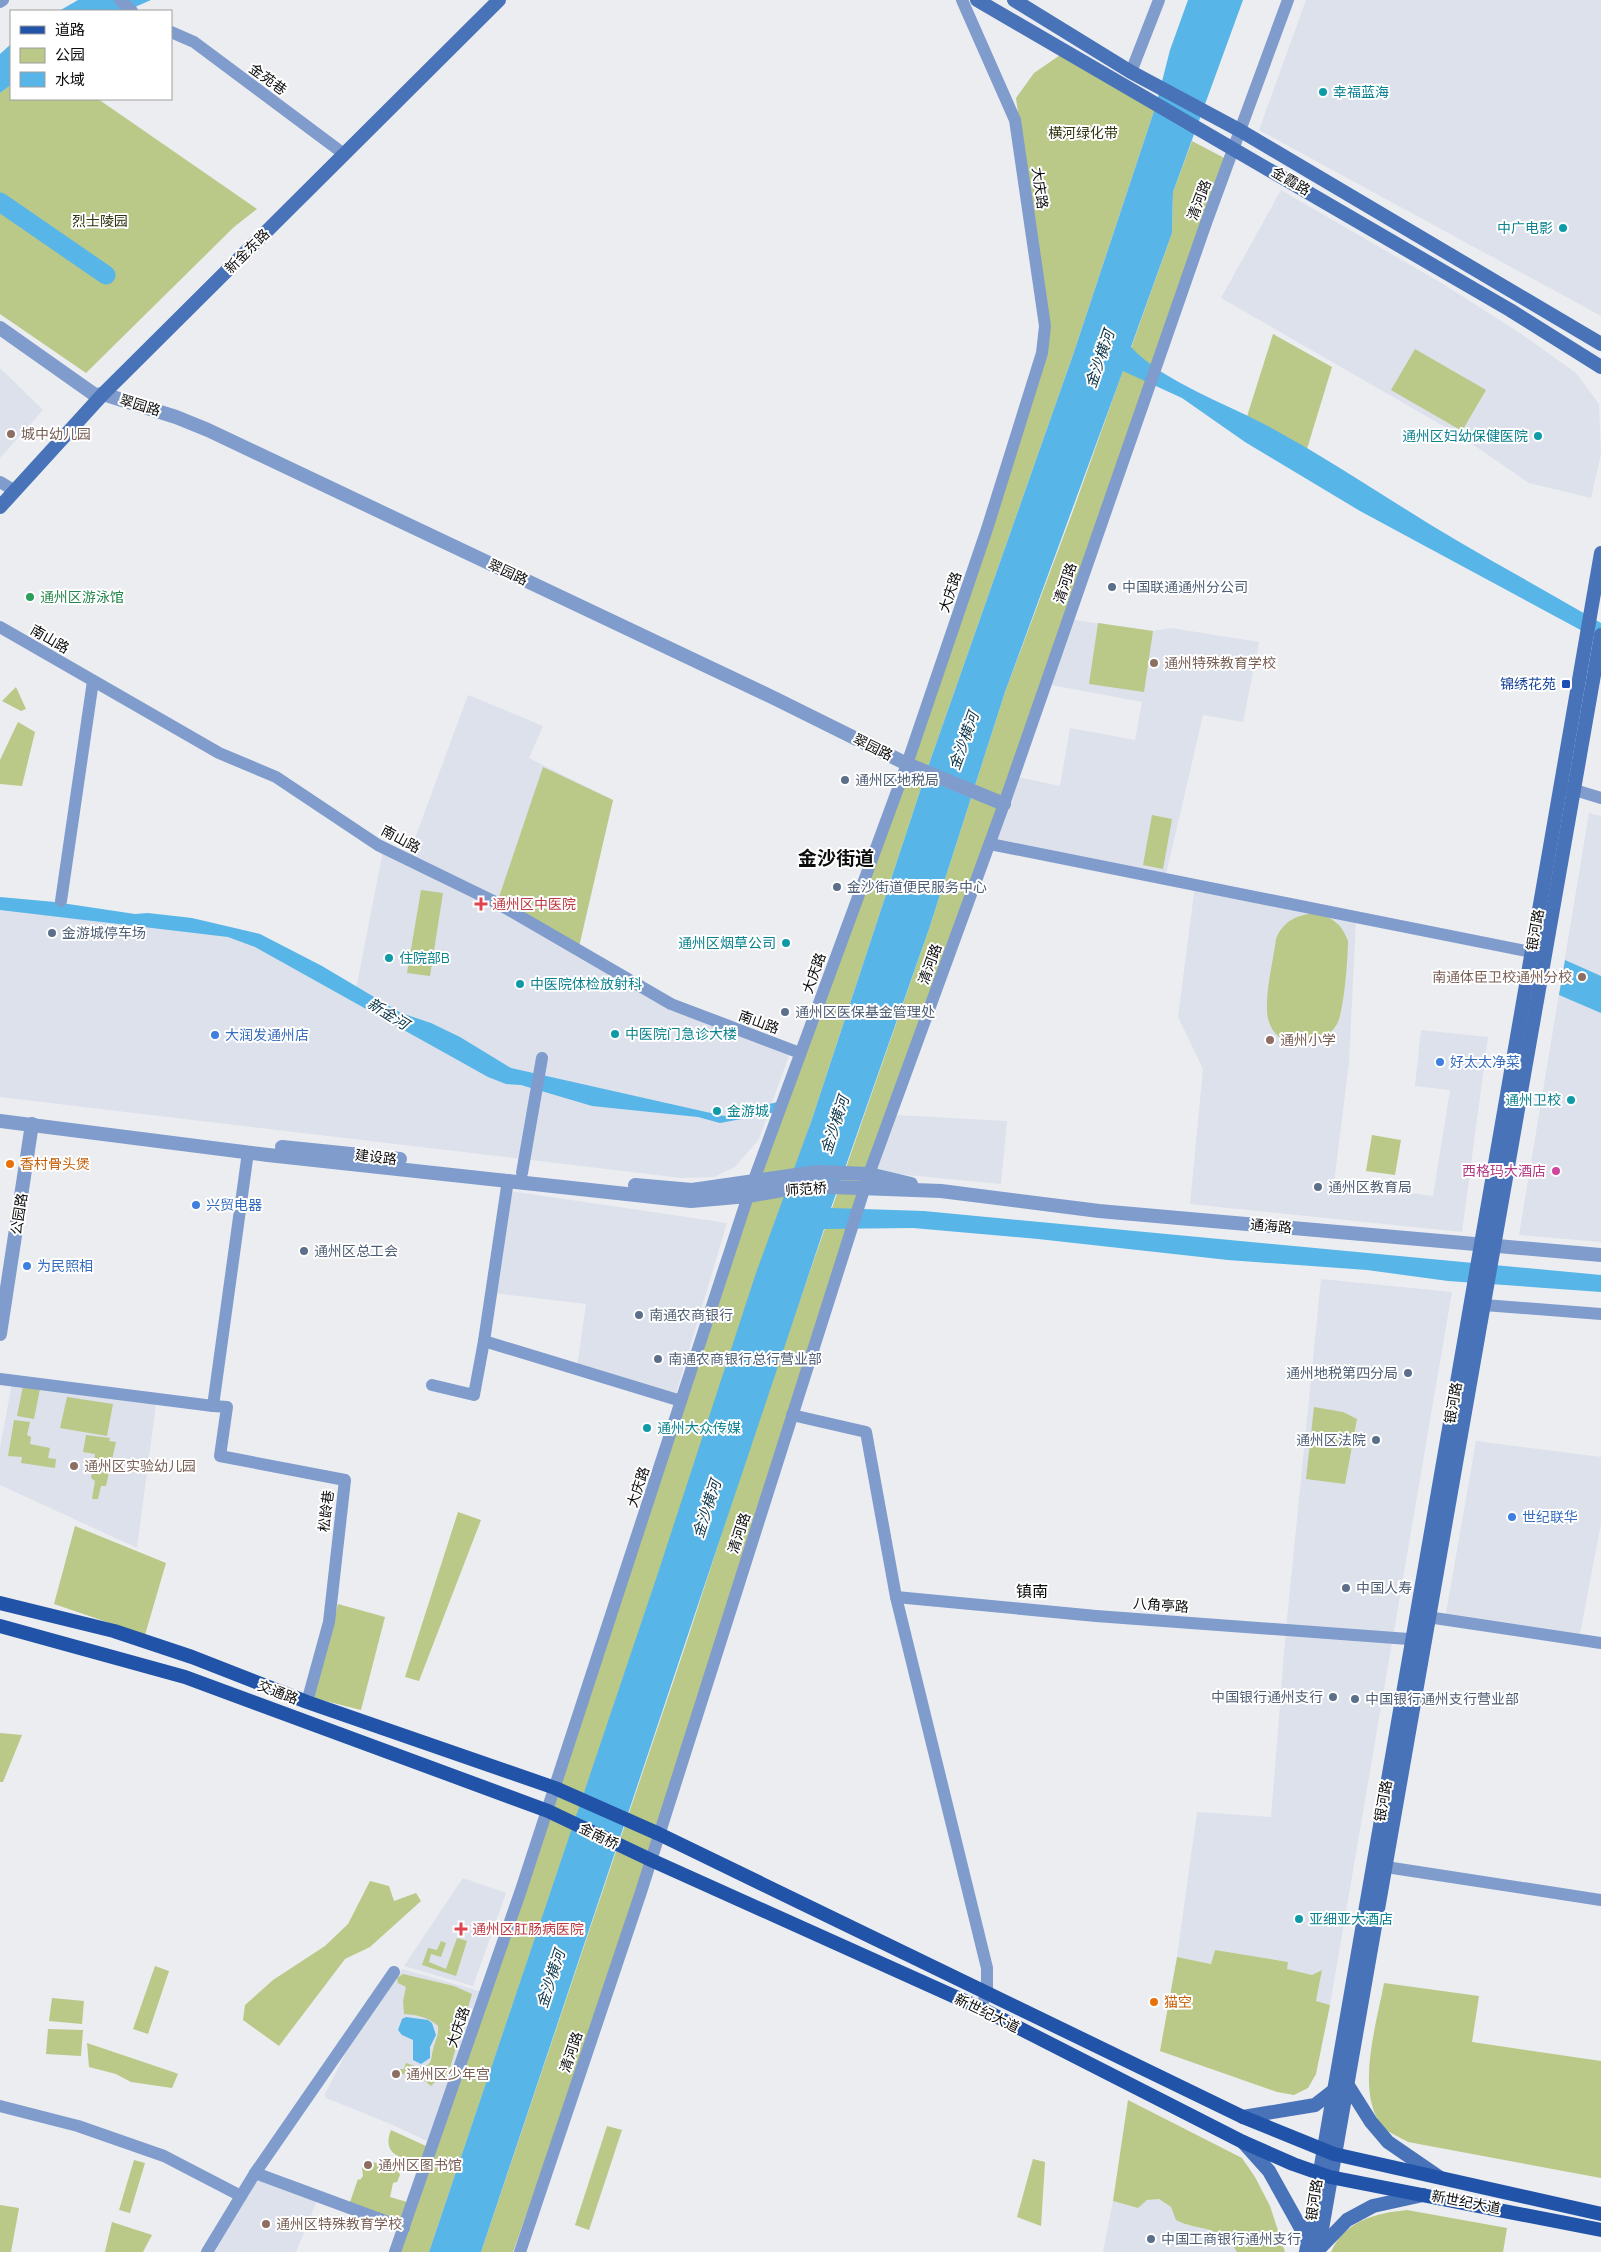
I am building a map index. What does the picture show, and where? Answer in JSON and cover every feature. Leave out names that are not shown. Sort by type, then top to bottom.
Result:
[{"type":"main road","name":"新金东路","points":[[0,507],[5,488],[341,151],[488,0]]},
{"type":"main road","name":"新金东路","points":[[341,151],[499,0]]},
{"type":"main road","name":"金霞路","points":[[977,0],[1148,100],[1235,148],[1510,310],[1601,367]]},
{"type":"main road","name":"金霞路","points":[[1014,0],[1131,72],[1241,131],[1601,344]]},
{"type":"main road","name":"银河路","points":[[1312,2249],[1328,2152],[1333,2091],[1479,1310],[1488,1245],[1537,953],[1567,788],[1601,553]]},
{"type":"main road","name":"银河路","points":[[1567,788],[1601,635]]},
{"type":"main road","name":"交通路","points":[[0,1603],[114,1631],[192,1657],[306,1702],[555,1788]]},
{"type":"main road","name":"交通路","points":[[0,1626],[186,1677],[548,1811]]},
{"type":"main road","name":"银河路","points":[[1328,2152],[1347,2084],[1386,1867],[1418,1640]]},
{"type":"main road","name":"金南桥","points":[[555,1788],[659,1834]]},
{"type":"main road","name":"金南桥","points":[[548,1811],[651,1860]]},
{"type":"main road","name":"新世纪大道","points":[[659,1834],[1243,2117],[1328,2152],[1601,2214]]},
{"type":"main road","name":"新世纪大道","points":[[651,1860],[980,2008],[1243,2142],[1292,2164],[1324,2175],[1601,2230]]},
{"type":"main road","points":[[1347,2084],[1371,2122],[1388,2142],[1439,2178]]},
{"type":"main road","points":[[1243,2117],[1315,2105],[1333,2091]]},
{"type":"main road","points":[[1243,2142],[1269,2171],[1312,2249],[1347,2220],[1373,2206],[1425,2194]]},
{"type":"street","points":[[120,0],[131,10]]},
{"type":"street","name":"大庆路","points":[[395,2252],[548,1811],[748,1196],[908,764],[987,529],[1042,353],[1045,326],[1015,120],[962,0]]},
{"type":"street","points":[[1131,72],[1159,0]]},
{"type":"street","name":"清河路","points":[[520,2252],[651,1860],[869,1174],[990,844],[1206,223],[1288,0]]},
{"type":"street","name":"金苑巷","points":[[172,32],[194,42],[341,151]]},
{"type":"street","name":"翠园路","points":[[0,328],[99,394],[176,417],[208,430],[767,695],[908,764],[1004,804]]},
{"type":"street","name":"南山路","points":[[0,627],[219,753],[276,777],[378,845],[497,903],[671,1004],[800,1053]]},
{"type":"street","points":[[61,901],[93,681]]},
{"type":"street","points":[[1567,788],[1601,798]]},
{"type":"street","points":[[990,844],[1537,953]]},
{"type":"street","points":[[522,1173],[541,1064]]},
{"type":"street","name":"建设路","points":[[0,1113],[522,1173],[692,1190],[753,1182]]},
{"type":"street","name":"建设路","points":[[0,1121],[248,1152],[691,1201],[748,1196]]},
{"type":"street","name":"公园路","points":[[0,1334],[32,1124]]},
{"type":"street","points":[[0,1379],[213,1406],[248,1152]]},
{"type":"street","name":"师范桥","points":[[753,1182],[781,1176],[817,1172],[869,1174]]},
{"type":"street","name":"通海路","points":[[869,1174],[941,1191]]},
{"type":"street","points":[[432,1385],[474,1396],[508,1180]]},
{"type":"street","name":"师范桥","points":[[748,1196],[806,1186],[864,1189]]},
{"type":"street","name":"通海路","points":[[864,1189],[941,1191],[1099,1211],[1601,1255]]},
{"type":"street","points":[[1479,1310],[1601,1314]]},
{"type":"street","points":[[484,1341],[681,1401]]},
{"type":"street","name":"松龄巷","points":[[213,1406],[227,1408],[220,1456],[345,1480],[329,1622],[306,1702]]},
{"type":"street","points":[[792,1415],[866,1432],[896,1597],[987,1968],[987,1993],[980,2008]]},
{"type":"street","name":"八角亭路","points":[[896,1597],[1096,1616],[1418,1640]]},
{"type":"street","points":[[1422,1617],[1601,1643]]},
{"type":"street","points":[[1386,1867],[1601,1900]]},
{"type":"street","points":[[207,2252],[255,2173],[394,1972]]},
{"type":"street","points":[[0,2106],[78,2126],[164,2156],[241,2196]]},
{"type":"street","points":[[255,2173],[404,2228]]},
{"type":"shaded area","points":[[1306,0],[1601,0],[1601,316],[1259,130]]},
{"type":"shaded area","points":[[1281,190],[1443,284],[1520,333],[1576,373],[1599,404],[1601,454],[1591,498],[1529,483],[1459,435],[1221,298]]},
{"type":"shaded area","name":"城中幼儿园","points":[[0,368],[43,410],[0,458]]},
{"type":"shaded area","points":[[1068,619],[1153,631],[1171,628],[1259,642],[1243,722],[1203,715],[1165,879],[990,844],[1014,776],[1060,786],[1070,728],[1135,740],[1142,702],[1046,684]]},
{"type":"shaded area","points":[[468,695],[543,726],[529,758],[613,800],[578,951],[671,1004],[791,1050],[759,1139],[735,1167],[714,1177],[682,1178],[0,1097],[0,905],[233,932],[355,994],[384,846],[408,857]]},
{"type":"shaded area","name":"南通体臣卫校通州分校","points":[[1589,813],[1601,816],[1601,1242],[1519,1235]]},
{"type":"shaded area","name":"通州小学","points":[[1195,885],[1356,920],[1349,1063],[1334,1183],[1433,1196],[1450,1090],[1415,1086],[1421,1030],[1488,1037],[1462,1232],[1190,1204],[1203,1069],[1178,1017]]},
{"type":"shaded area","points":[[895,1115],[1007,1121],[1001,1184],[876,1172]]},
{"type":"shaded area","points":[[510,1191],[727,1223],[675,1397],[577,1367],[586,1304],[494,1293]]},
{"type":"shaded area","points":[[1321,1279],[1452,1292],[1330,2005],[1316,2002],[1322,1970],[1312,1975],[1286,1969],[1288,1962],[1215,1950],[1211,1964],[1177,1957],[1197,1812],[1271,1817],[1286,1629]]},
{"type":"shaded area","name":"通州区实验幼儿园","points":[[12,1383],[156,1404],[137,1548],[0,1485],[0,1448]]},
{"type":"shaded area","points":[[1476,1441],[1601,1457],[1601,1524],[1579,1639],[1445,1619]]},
{"type":"shaded area","name":"通州区肛肠病医院","points":[[463,1878],[506,1893],[473,1986],[404,1966]]},
{"type":"shaded area","name":"通州区少年宫","points":[[402,1969],[486,1993],[433,2144],[393,2125],[326,2098],[325,2094],[350,2045]]},
{"type":"shaded area","name":"通州区特殊教育学校","points":[[255,2173],[319,2196],[296,2252],[207,2252]]},
{"type":"shaded area","points":[[1159,2199],[1171,2207],[1187,2225],[1219,2232],[1229,2239],[1237,2252],[1103,2252],[1113,2201],[1138,2208],[1147,2200]]},
{"type":"green space","name":"横河绿化带","points":[[1066,51],[1156,105],[1074,352],[930,761],[811,1122],[429,2252],[399,2252],[748,1196],[907,764],[1048,325],[1016,98],[1034,73]]},
{"type":"green space","name":"烈士陵园","points":[[10,86],[10,100],[99,100],[257,209],[234,227],[86,373],[0,314],[0,93]]},
{"type":"green space","points":[[1192,141],[1230,161],[869,1174],[641,1892],[513,2252],[481,2252],[689,1635],[759,1418],[929,929],[1005,692],[1073,511],[1172,233],[1173,192]]},
{"type":"green space","points":[[1273,334],[1332,367],[1303,462],[1244,426]]},
{"type":"green space","points":[[1415,349],[1486,390],[1462,431],[1391,390]]},
{"type":"green space","points":[[1098,623],[1153,631],[1144,692],[1089,684]]},
{"type":"green space","points":[[16,687],[26,709],[21,711],[2,701]]},
{"type":"green space","points":[[18,722],[35,732],[22,786],[0,784],[0,760]]},
{"type":"green space","points":[[543,767],[613,800],[578,951],[497,903]]},
{"type":"green space","points":[[1152,815],[1172,819],[1163,869],[1143,865]]},
{"type":"green space","points":[[421,890],[443,893],[430,976],[407,973]]},
{"type":"green space","points":[[1315,913],[1336,922],[1348,941],[1344,997],[1337,1024],[1329,1034],[1319,1041],[1296,1044],[1285,1041],[1276,1034],[1270,1024],[1267,1011],[1269,984],[1276,939],[1279,933],[1291,920],[1302,915]]},
{"type":"green space","points":[[1372,1135],[1401,1140],[1395,1175],[1366,1171]]},
{"type":"green space","points":[[23,1386],[40,1389],[34,1419],[17,1416]]},
{"type":"green space","points":[[67,1397],[113,1404],[107,1436],[60,1428]]},
{"type":"green space","points":[[1314,1407],[1343,1412],[1357,1419],[1345,1484],[1306,1479]]},
{"type":"green space","points":[[14,1420],[30,1422],[27,1435],[31,1437],[30,1444],[50,1448],[48,1458],[56,1459],[55,1468],[21,1463],[22,1457],[8,1456]]},
{"type":"green space","points":[[86,1435],[110,1438],[109,1441],[116,1442],[106,1486],[101,1486],[98,1499],[92,1499],[95,1481],[91,1478],[95,1454],[83,1452]]},
{"type":"green space","points":[[458,1512],[481,1520],[419,1681],[405,1677]]},
{"type":"green space","points":[[75,1526],[166,1563],[145,1635],[54,1604]]},
{"type":"green space","points":[[338,1604],[385,1617],[361,1710],[314,1698]]},
{"type":"green space","points":[[0,1733],[22,1735],[3,1782],[0,1782]]},
{"type":"green space","points":[[370,1881],[389,1886],[394,1901],[416,1893],[421,1901],[370,1947],[345,1959],[279,2046],[243,2020],[245,2005],[273,1980],[325,1946],[348,1924]]},
{"type":"green space","points":[[457,1938],[467,1941],[456,1976],[422,1965],[428,1948],[437,1950],[441,1941],[446,1943],[441,1957],[431,1954],[429,1962],[446,1969]]},
{"type":"green space","points":[[1215,1950],[1288,1962],[1287,1969],[1312,1975],[1322,1970],[1316,2001],[1330,2005],[1316,2074],[1308,2088],[1294,2095],[1277,2092],[1160,2051],[1177,1957],[1211,1964]]},
{"type":"green space","points":[[155,1966],[169,1971],[148,2034],[133,2029]]},
{"type":"green space","points":[[403,1974],[454,1986],[472,1994],[447,2078],[437,2080],[431,2086],[424,2080],[399,2073],[400,2069],[404,2069],[406,2063],[418,2067],[428,2065],[438,2029],[438,2026],[426,2019],[404,2014],[403,2001],[406,1987],[398,1983],[397,1978]]},
{"type":"green space","points":[[1384,1983],[1479,1996],[1472,2042],[1601,2061],[1601,2178],[1408,2142],[1382,2126],[1374,2111],[1370,2095],[1369,2076],[1373,2037]]},
{"type":"green space","points":[[52,1998],[84,2001],[82,2024],[49,2021]]},
{"type":"green space","points":[[48,2029],[83,2030],[81,2056],[46,2054]]},
{"type":"green space","points":[[87,2043],[178,2074],[172,2088],[131,2082],[116,2074],[89,2067]]},
{"type":"green space","points":[[1128,2100],[1242,2158],[1255,2177],[1270,2206],[1285,2252],[1237,2252],[1231,2243],[1217,2233],[1176,2220],[1171,2207],[1159,2199],[1147,2200],[1138,2208],[1113,2201]]},
{"type":"green space","points":[[607,2126],[622,2130],[589,2230],[575,2225]]},
{"type":"green space","points":[[391,2130],[426,2146],[422,2157],[407,2158],[395,2154],[389,2145]]},
{"type":"green space","points":[[1033,2159],[1045,2162],[1041,2226],[1017,2217]]},
{"type":"green space","points":[[134,2160],[145,2163],[130,2213],[119,2210]]},
{"type":"green space","points":[[370,2161],[398,2170],[400,2175],[397,2182],[393,2183],[390,2197],[407,2202],[399,2223],[349,2205],[358,2179],[360,2180],[363,2176],[362,2168]]},
{"type":"green space","points":[[0,2205],[19,2208],[11,2252],[0,2252]]},
{"type":"green space","points":[[1407,2210],[1507,2228],[1503,2252],[1331,2252],[1344,2233],[1362,2220],[1384,2213]]},
{"type":"green space","points":[[112,2222],[152,2235],[143,2252],[105,2252]]},
{"type":"water","points":[[78,0],[151,0],[128,10],[61,10]]},
{"type":"water","name":"金沙横河","points":[[1188,0],[1243,0],[1173,192],[1172,233],[1131,347],[1161,372],[1298,443],[1456,540],[1601,623],[1601,641],[1360,511],[1245,442],[1182,398],[1123,371],[1005,692],[929,929],[831,1208],[924,1211],[1601,1275],[1601,1292],[1448,1281],[1367,1270],[1228,1260],[1038,1239],[913,1228],[824,1229],[481,2252],[429,2252],[658,1573],[756,1273],[811,1122],[930,761],[1074,352],[1156,105],[1170,50]]},
{"type":"water","points":[[10,45],[10,86],[0,93],[0,54]]},
{"type":"water","name":"新金河","points":[[0,897],[55,902],[135,914],[148,913],[192,918],[260,934],[322,966],[401,1013],[431,1023],[460,1037],[511,1068],[724,1116],[777,1102],[773,1113],[720,1123],[698,1117],[592,1106],[521,1085],[506,1084],[488,1077],[255,947],[228,937],[0,910]]},
{"type":"water","points":[[1565,960],[1601,976],[1601,1013],[1559,995]]},
{"type":"water","points":[[406,2017],[428,2020],[432,2023],[436,2035],[430,2047],[430,2058],[421,2064],[413,2060],[413,2040],[402,2035],[398,2030],[402,2019]]},
{"type":"waterway","points":[[0,202],[106,275]]},
{"type":"place","name":"幸福蓝海","points":[[1323,92]]},
{"type":"place","name":"中广电影","points":[[1563,228]]},
{"type":"place","name":"城中幼儿园","points":[[11,434]]},
{"type":"place","name":"通州区妇幼保健医院","points":[[1538,436]]},
{"type":"place","name":"中国联通通州分公司","points":[[1112,587]]},
{"type":"place","name":"通州区游泳馆","points":[[30,597]]},
{"type":"place","name":"通州特殊教育学校","points":[[1154,663]]},
{"type":"place","name":"锦绣花苑","points":[[1566,684]]},
{"type":"place","name":"通州区地税局","points":[[845,780]]},
{"type":"place","name":"金沙街道便民服务中心","points":[[837,887]]},
{"type":"place","name":"通州区中医院","points":[[481,904]]},
{"type":"place","name":"金游城停车场","points":[[52,933]]},
{"type":"place","name":"通州区烟草公司","points":[[786,943]]},
{"type":"place","name":"住院部B","points":[[389,958]]},
{"type":"place","name":"南通体臣卫校通州分校","points":[[1582,977]]},
{"type":"place","name":"中医院体检放射科","points":[[520,984]]},
{"type":"place","name":"通州区医保基金管理处","points":[[785,1012]]},
{"type":"place","name":"中医院门急诊大楼","points":[[615,1034]]},
{"type":"place","name":"大润发通州店","points":[[215,1035]]},
{"type":"place","name":"通州小学","points":[[1270,1040]]},
{"type":"place","name":"好太太净菜","points":[[1440,1062]]},
{"type":"place","name":"通州卫校","points":[[1571,1100]]},
{"type":"place","name":"金游城","points":[[717,1111]]},
{"type":"place","name":"香村骨头煲","points":[[10,1164]]},
{"type":"place","name":"西格玛大酒店","points":[[1556,1171]]},
{"type":"place","name":"通州区教育局","points":[[1318,1187]]},
{"type":"place","name":"兴贸电器","points":[[196,1205]]},
{"type":"place","name":"通州区总工会","points":[[304,1251]]},
{"type":"place","name":"为民照相","points":[[27,1266]]},
{"type":"place","name":"南通农商银行","points":[[639,1315]]},
{"type":"place","name":"南通农商银行总行营业部","points":[[658,1359]]},
{"type":"place","name":"通州地税第四分局","points":[[1408,1373]]},
{"type":"place","name":"通州大众传媒","points":[[647,1428]]},
{"type":"place","name":"通州区法院","points":[[1376,1440]]},
{"type":"place","name":"通州区实验幼儿园","points":[[74,1466]]},
{"type":"place","name":"世纪联华","points":[[1512,1517]]},
{"type":"place","name":"中国人寿","points":[[1346,1588]]},
{"type":"place","name":"中国银行通州支行","points":[[1333,1697]]},
{"type":"place","name":"中国银行通州支行营业部","points":[[1355,1699]]},
{"type":"place","name":"亚细亚大酒店","points":[[1299,1919]]},
{"type":"place","name":"通州区肛肠病医院","points":[[461,1929]]},
{"type":"place","name":"猫空","points":[[1154,2002]]},
{"type":"place","name":"通州区少年宫","points":[[396,2074]]},
{"type":"place","name":"通州区图书馆","points":[[368,2165]]},
{"type":"place","name":"通州区特殊教育学校","points":[[266,2224]]},
{"type":"place","name":"中国工商银行通州支行","points":[[1151,2239]]},
{"type":"district","name":"金沙街道","points":[[836,858]]},
{"type":"district","name":"镇南","points":[[1032,1591]]}]
